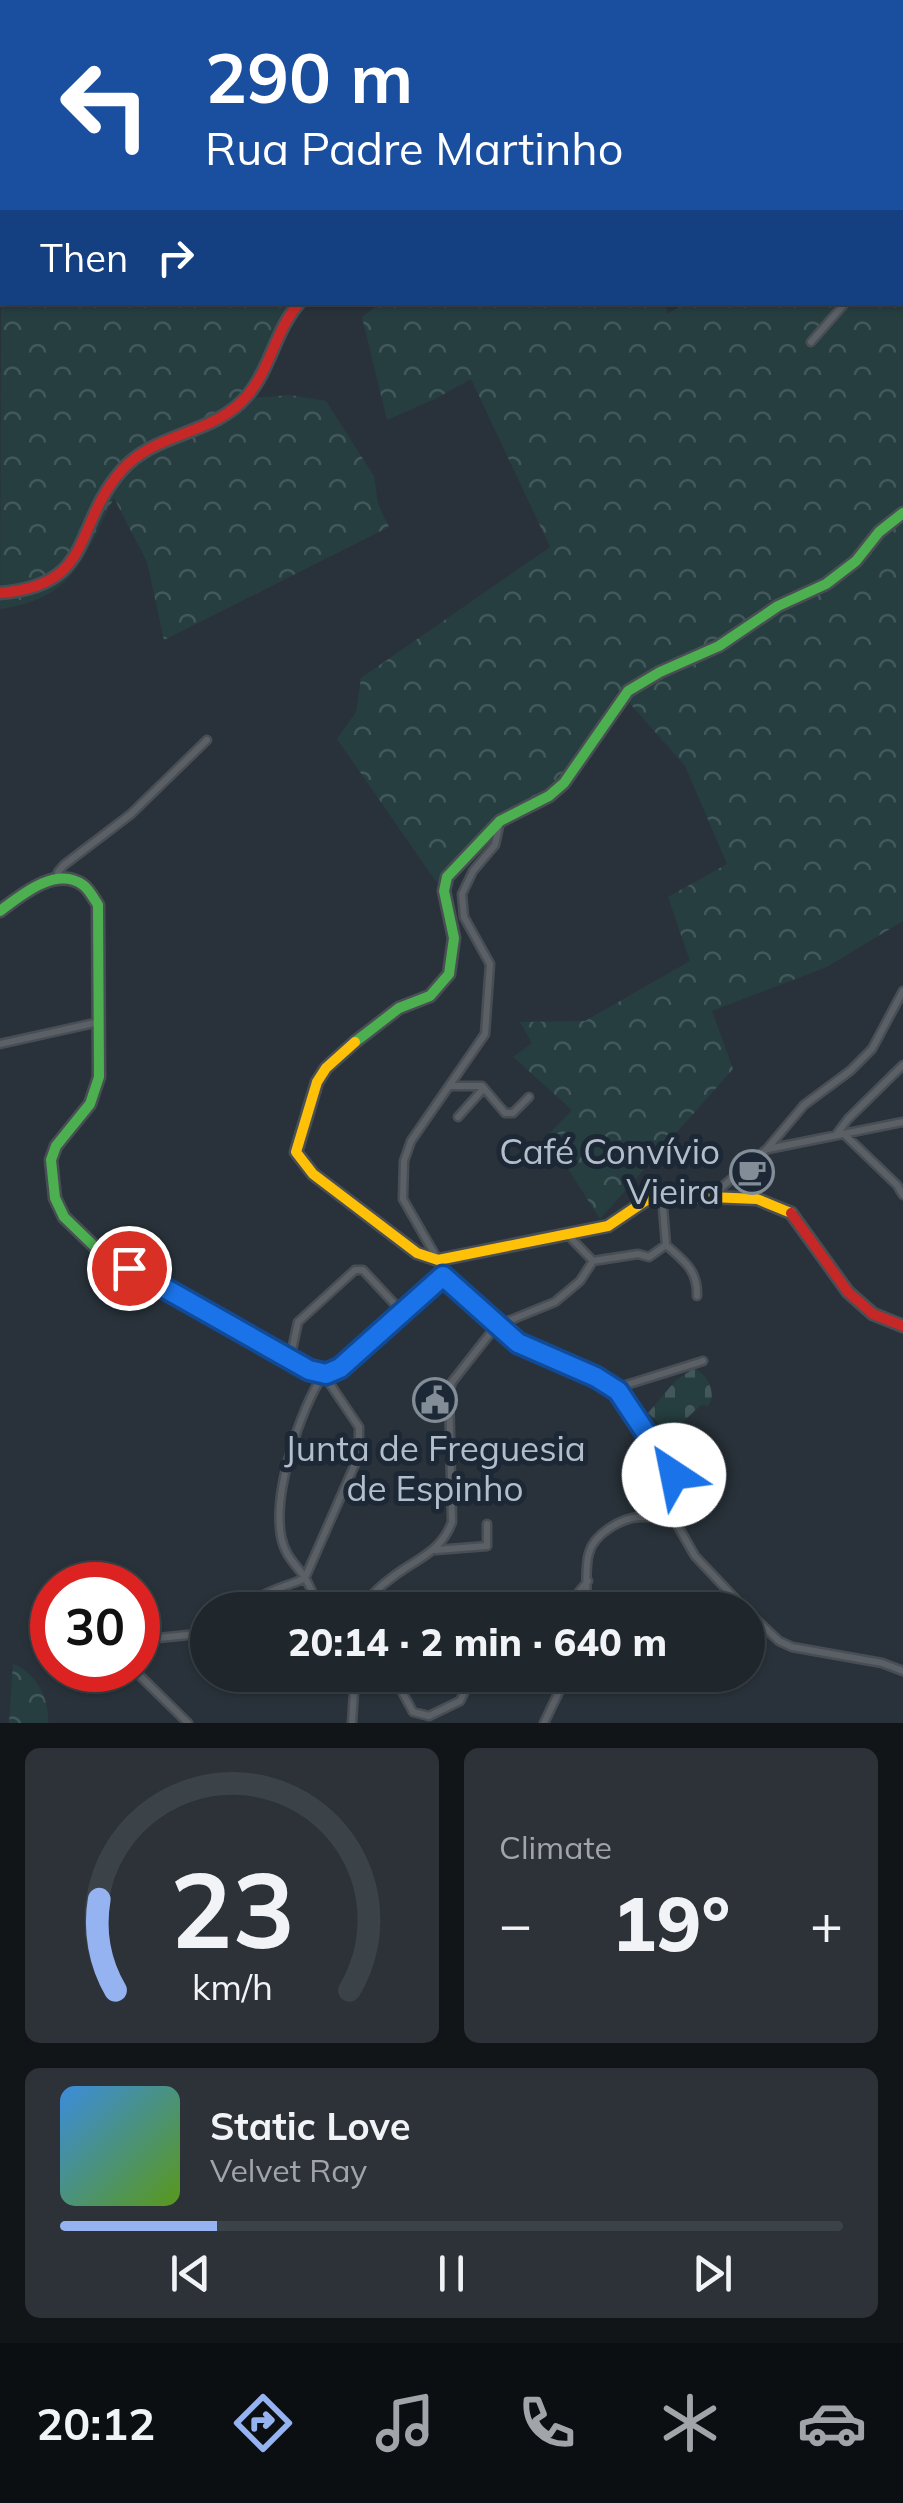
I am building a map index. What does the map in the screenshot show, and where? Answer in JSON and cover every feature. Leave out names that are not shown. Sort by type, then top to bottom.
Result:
[{"type":"main road","points":[[0,593],[25,594],[50,584],[76,554],[119,473],[150,448],[221,416],[241,402],[256,383],[289,312],[297,305]]},
{"type":"main road","points":[[903,513],[879,532],[856,561],[826,584],[778,606],[720,646],[660,672],[628,691],[564,783],[549,796],[500,820],[447,876],[444,891],[454,938],[452,964],[444,982],[430,996],[399,1008],[382,1020],[326,1068],[298,1134],[296,1152],[313,1174],[417,1253],[438,1260],[618,1222],[662,1194],[758,1199],[791,1213],[848,1292],[873,1314],[903,1326]]},
{"type":"main road","points":[[0,912],[40,884],[58,878],[84,885],[98,905],[100,1076],[96,1094],[56,1146],[50,1160],[55,1198],[64,1217],[94,1246],[290,1360],[324,1373],[340,1368],[443,1276]]},
{"type":"street","points":[[810,342],[843,305]]},
{"type":"street","points":[[58,878],[64,865],[131,814],[207,740]]},
{"type":"street","points":[[500,820],[495,845],[473,870],[462,894],[464,917],[490,964],[488,1022],[480,1045],[406,1151],[402,1189],[409,1211],[443,1276],[496,1326],[518,1343],[596,1377],[618,1391],[679,1486],[670,1514],[694,1556],[729,1592]]},
{"type":"street","points":[[718,1196],[722,1187],[766,1148],[804,1105],[872,1049],[903,991]]},
{"type":"street","points":[[0,1044],[100,1022]]},
{"type":"street","points":[[840,1135],[848,1118],[903,1065]]},
{"type":"street","points":[[451,1086],[484,1088],[506,1112],[513,1113],[529,1097]]},
{"type":"street","points":[[458,1117],[484,1088]]},
{"type":"street","points":[[766,1148],[903,1122]]},
{"type":"street","points":[[840,1135],[897,1185],[903,1195]]},
{"type":"street","points":[[662,1194],[666,1245],[692,1268],[698,1296]]},
{"type":"street","points":[[567,1234],[593,1261]]},
{"type":"street","points":[[373,1592],[446,1540],[452,1522],[448,1393],[452,1382],[496,1326],[555,1302],[580,1281],[593,1261],[638,1254],[648,1257],[666,1245]]},
{"type":"street","points":[[290,1360],[298,1322],[354,1270],[363,1270],[403,1313]]},
{"type":"street","points":[[618,1391],[626,1385],[702,1362]]},
{"type":"street","points":[[311,1592],[288,1557],[281,1536],[281,1510],[296,1430],[324,1373]]},
{"type":"street","points":[[269,1592],[305,1578],[359,1455],[359,1427],[326,1382],[324,1373]]},
{"type":"street","points":[[587,1592],[589,1553],[600,1536],[633,1519],[650,1520],[670,1514]]},
{"type":"street","points":[[436,1550],[487,1546],[487,1524]]},
{"type":"street","points":[[579,1592],[588,1581]]},
{"type":"street","points":[[765,1628],[792,1647],[882,1663],[903,1671]]},
{"type":"street","points":[[160,1637],[190,1634]]},
{"type":"street","points":[[156,1692],[188,1723]]},
{"type":"street","points":[[352,1723],[354,1692]]},
{"type":"street","points":[[402,1692],[413,1712],[429,1716],[460,1701],[464,1692]]},
{"type":"street","points":[[544,1723],[558,1692]]},
{"type":"green space","points":[[1,305],[306,305],[296,313],[252,398],[290,395],[326,401],[374,476],[378,504],[389,527],[164,640],[147,562],[114,498],[84,557],[61,585],[25,604],[0,609]]},
{"type":"green space","points":[[377,305],[666,305],[667,314],[683,305],[903,305],[903,921],[827,967],[712,1011],[733,1069],[600,1219],[547,1136],[572,1110],[513,1057],[532,1043],[520,1022],[585,1021],[690,961],[668,897],[727,864],[685,766],[618,690],[562,778],[544,794],[500,815],[437,883],[337,739],[356,712],[361,678],[550,547],[471,379],[387,420],[362,317]]},
{"type":"green space","points":[[693,1369],[707,1379],[711,1402],[701,1405],[670,1434],[648,1413],[676,1380]]},
{"type":"green space","points":[[13,1664],[30,1676],[30,1692],[42,1692],[48,1723],[9,1723]]},
{"type":"traffic: fast","points":[[355,1042],[399,1008],[430,996],[449,974],[454,938],[444,891],[447,877],[500,821],[549,796],[564,783],[628,691],[719,646],[778,606],[826,584],[856,561],[879,532],[903,513]]},
{"type":"traffic: fast","points":[[0,911],[39,885],[61,879],[83,885],[98,905],[99,1077],[90,1104],[56,1146],[51,1160],[55,1198],[64,1217],[94,1246],[309,1370],[326,1374],[340,1368],[443,1276]]},
{"type":"traffic: slow","points":[[355,1042],[326,1068],[317,1082],[296,1152],[313,1174],[417,1253],[438,1260],[608,1226],[645,1201],[662,1195],[757,1199],[791,1213]]},
{"type":"traffic: jam","points":[[0,593],[31,588],[53,578],[68,565],[106,491],[135,458],[234,409],[255,385],[298,305]]},
{"type":"traffic: jam","points":[[791,1213],[848,1292],[873,1314],[903,1326]]},
{"type":"place","name":"Café Convívio Vieira","points":[[752,1172]]},
{"type":"place","name":"Junta de Freguesia de Espinho","points":[[435,1400]]},
{"type":"route","points":[[129,1268],[309,1370],[326,1374],[340,1368],[443,1276],[518,1343],[596,1377],[618,1391],[674,1475]]}]
